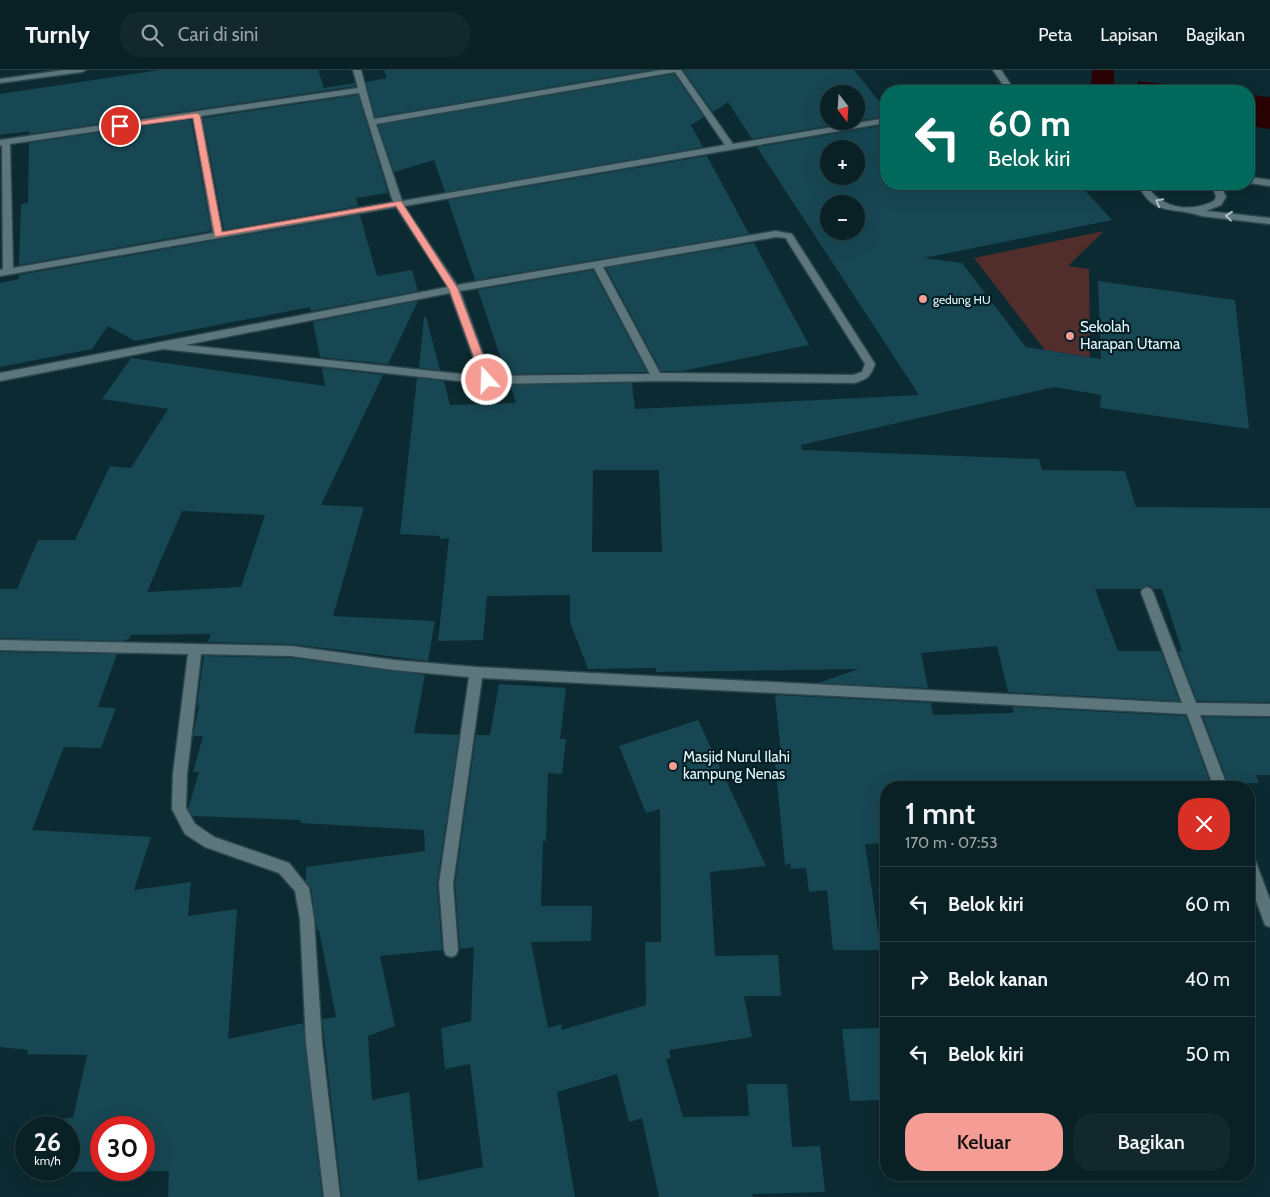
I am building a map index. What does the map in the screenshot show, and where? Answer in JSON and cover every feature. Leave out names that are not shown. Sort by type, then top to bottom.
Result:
[{"type":"street","points":[[0,81],[82,70]]},
{"type":"street","points":[[357,70],[371,122],[398,203],[454,289],[487,380]]},
{"type":"street","points":[[371,122],[676,70],[730,146]]},
{"type":"street","points":[[997,70],[1010,85]]},
{"type":"street","points":[[363,90],[3,143],[4,272],[880,121]]},
{"type":"street","points":[[197,115],[218,235]]},
{"type":"street","points":[[1255,181],[1270,183]]},
{"type":"street","points":[[1144,190],[1162,205],[1188,211],[1270,221]]},
{"type":"street","points":[[1188,211],[1200,210],[1218,203],[1221,197],[1218,190]]},
{"type":"street","points":[[0,377],[454,289],[598,266],[767,235],[788,236],[870,364],[866,374],[854,379],[657,377],[487,380],[165,346]]},
{"type":"street","points":[[598,266],[657,377]]},
{"type":"street","points":[[1147,592],[1218,781]]},
{"type":"street","points":[[0,645],[291,651],[394,665],[476,672],[1192,709],[1270,710]]},
{"type":"street","points":[[195,649],[180,774],[179,808],[190,829],[210,842],[284,868],[302,888],[307,920],[314,1043],[332,1197]]},
{"type":"street","points":[[452,950],[446,884],[476,672]]},
{"type":"street","points":[[1255,879],[1270,920]]},
{"type":"shaded area","points":[[1092,70],[1114,70],[1114,85],[1091,85]]},
{"type":"shaded area","points":[[1138,81],[1172,85],[1138,85]]},
{"type":"shaded area","points":[[1255,96],[1270,97],[1270,129],[1255,127]]},
{"type":"shaded area","points":[[1104,231],[1068,266],[1089,269],[1090,357],[1045,350],[974,258]]},
{"type":"building","points":[[160,70],[318,70],[324,88],[355,83],[356,86],[29,134],[29,131],[0,135],[0,94]]},
{"type":"building","points":[[384,70],[650,70],[375,117],[366,82],[387,78]]},
{"type":"building","points":[[683,70],[854,70],[880,102],[880,117],[865,120],[865,85],[820,85],[820,127],[752,139],[728,102],[713,112]]},
{"type":"building","points":[[674,74],[704,117],[691,125],[703,147],[445,192],[434,160],[394,172],[378,125]]},
{"type":"building","points":[[358,95],[388,193],[356,198],[358,206],[224,230],[203,118]]},
{"type":"building","points":[[191,119],[211,231],[19,265],[21,204],[28,203],[29,143]]},
{"type":"building","points":[[880,126],[880,190],[1084,190],[1112,220],[924,258],[962,263],[1026,347],[1101,359],[1098,281],[1235,300],[1249,429],[1100,408],[1101,395],[1054,387],[801,445],[802,450],[1039,459],[1042,470],[1125,471],[1136,507],[1270,508],[1270,702],[1197,701],[1178,651],[1182,651],[1162,589],[1153,589],[1148,585],[1141,589],[1095,589],[1118,651],[1161,651],[1179,701],[1008,692],[997,646],[921,653],[928,688],[818,683],[859,669],[656,672],[656,668],[588,669],[570,622],[570,595],[487,596],[483,640],[438,641],[449,538],[440,539],[440,536],[400,534],[417,378],[444,381],[450,405],[516,403],[510,385],[632,383],[635,409],[919,395],[757,147]],"holes":[[[593,470],[659,470],[662,552],[592,552]]]},
{"type":"building","points":[[707,156],[749,234],[475,280],[448,200]]},
{"type":"building","points":[[360,215],[377,276],[412,270],[418,291],[311,311],[310,307],[135,341],[108,326],[92,349],[0,367],[0,283],[19,279],[19,275]]},
{"type":"building","points":[[754,243],[809,345],[682,371],[661,371],[606,268]]},
{"type":"building","points":[[593,270],[647,372],[506,374],[478,290]]},
{"type":"building","points":[[418,301],[388,364],[320,357],[313,322]]},
{"type":"building","points":[[424,317],[426,317],[440,370],[419,368]]},
{"type":"building","points":[[131,358],[325,386],[322,368],[383,375],[321,505],[364,507],[333,616],[435,621],[428,661],[291,644],[208,642],[211,634],[131,635],[129,639],[122,641],[0,638],[0,589],[17,589],[38,540],[75,540],[110,466],[131,468],[168,409],[102,399]],"holes":[[[182,511],[265,515],[241,587],[147,592]]]},
{"type":"building","points":[[0,652],[117,654],[98,707],[116,708],[101,748],[64,747],[32,830],[151,837],[134,890],[191,882],[188,916],[237,909],[228,1039],[303,1023],[322,1197],[168,1197],[169,1171],[155,1171],[155,1116],[90,1116],[90,1172],[80,1172],[80,1116],[73,1116],[87,1055],[27,1054],[28,1050],[0,1047]]},
{"type":"building","points":[[204,656],[291,658],[425,675],[414,733],[459,735],[437,884],[442,950],[380,956],[395,1026],[368,1036],[372,1100],[409,1092],[418,1181],[483,1167],[470,1064],[445,1069],[441,1028],[471,1021],[474,947],[460,949],[455,884],[476,735],[490,735],[499,684],[566,688],[560,739],[566,739],[562,774],[548,773],[546,841],[543,841],[541,906],[592,906],[591,941],[531,942],[548,1028],[561,1024],[562,1030],[646,1005],[645,942],[661,942],[660,809],[646,813],[619,746],[698,720],[766,866],[710,872],[715,956],[778,955],[781,996],[744,996],[752,1037],[669,1050],[671,1058],[666,1059],[683,1117],[749,1116],[747,1084],[787,1084],[792,1147],[820,1146],[825,1192],[752,1194],[753,1197],[659,1197],[642,1118],[629,1122],[617,1074],[557,1092],[575,1197],[342,1197],[322,1019],[336,1017],[319,930],[317,930],[311,888],[306,882],[306,867],[425,851],[424,830],[301,823],[300,820],[192,816],[188,809],[199,772],[193,772],[203,736],[193,736],[199,705],[197,705]]},
{"type":"building","points":[[775,696],[931,703],[933,715],[1011,713],[1014,712],[1012,707],[1186,716],[1209,781],[880,781],[880,843],[865,844],[880,950],[833,950],[827,890],[809,892],[806,868],[791,869],[790,864],[785,865],[775,762],[782,762]]},
{"type":"building","points":[[1203,717],[1270,718],[1270,775],[1256,775],[1259,783],[1255,783],[1255,781],[1227,781]]},
{"type":"building","points":[[880,1028],[880,1100],[850,1101],[842,1029]]},
{"type":"place","name":"gedung HU","points":[[923,299]]},
{"type":"place","name":"Sekolah Harapan Utama","points":[[1070,336]]},
{"type":"place","name":"Masjid Nurul Ilahi kampung Nenas","points":[[673,766]]},
{"type":"route","points":[[120,126],[197,115],[218,235],[398,203],[454,289],[487,380]]}]
